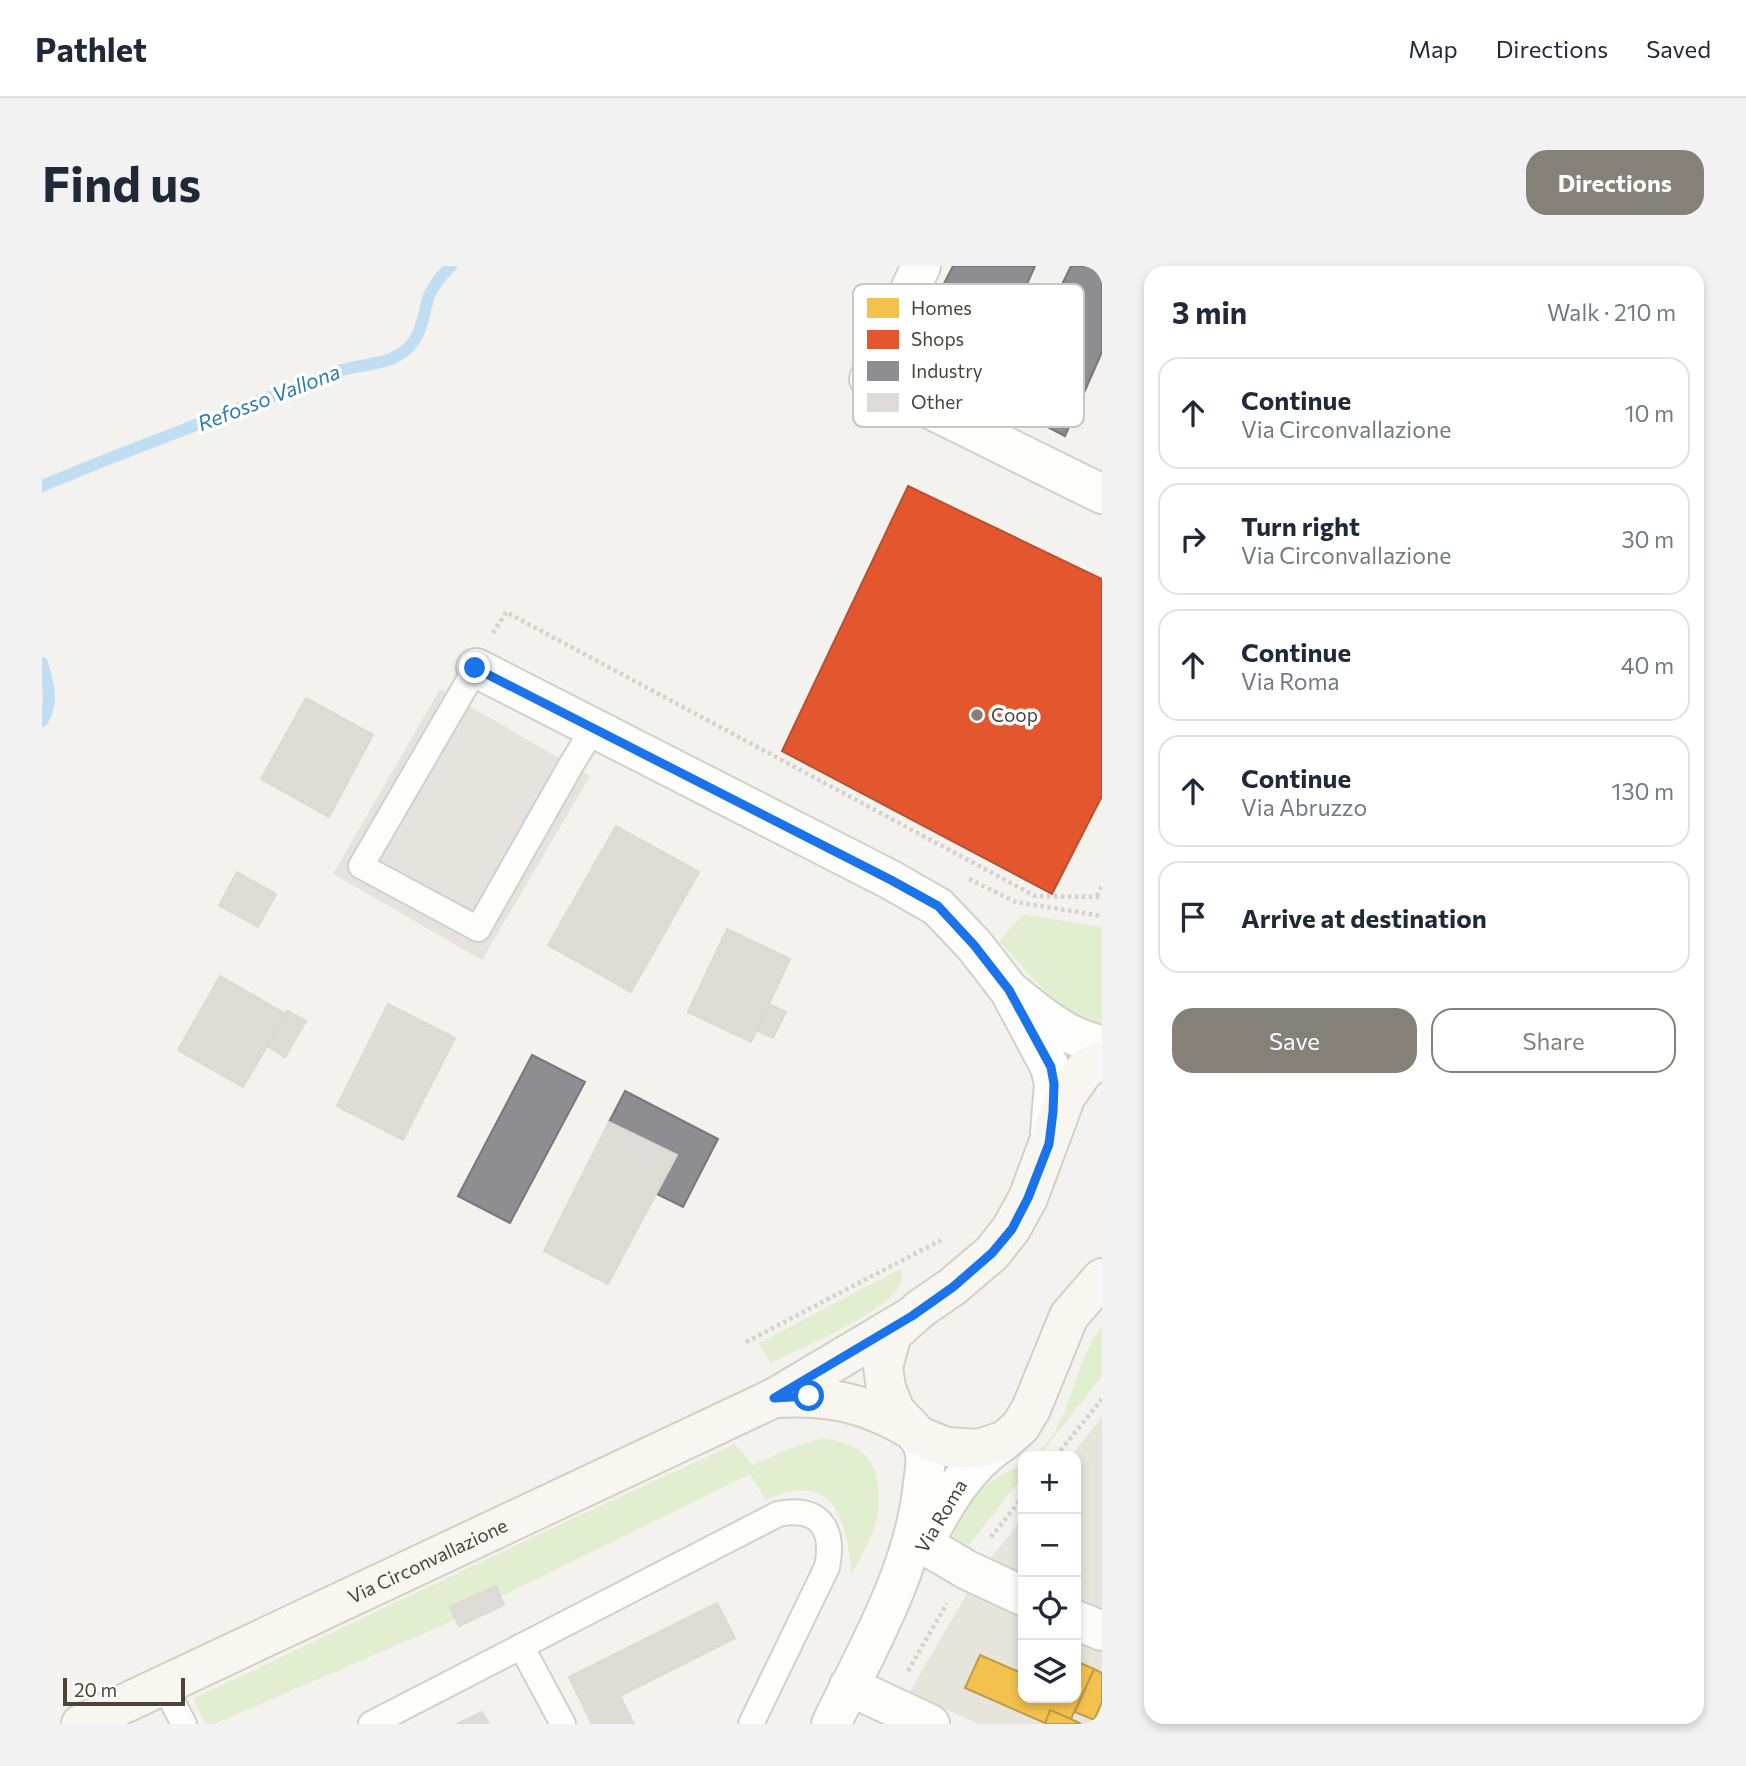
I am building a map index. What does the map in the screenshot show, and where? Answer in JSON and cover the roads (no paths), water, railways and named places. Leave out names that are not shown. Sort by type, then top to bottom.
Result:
[{"type":"main road","name":"Via Roma","points":[[1102,1060],[1085,1069],[1066,1096],[1028,1198],[1012,1229],[992,1253],[892,1335],[883,1367],[886,1388],[895,1411],[919,1436],[946,1447],[979,1449],[1005,1440],[1020,1427],[1031,1409],[1069,1316],[1102,1278]]},
{"type":"main road","name":"Via Circonvallazione","points":[[81,1724],[774,1398],[912,1316]]},
{"type":"main road","name":"Via Circonvallazione","points":[[774,1398],[809,1396],[863,1406],[883,1413],[914,1432]]},
{"type":"street","points":[[913,284],[921,266]]},
{"type":"street","points":[[965,427],[1102,495]]},
{"type":"street","points":[[475,668],[938,906],[974,945],[1009,990],[1051,1067],[1054,1084],[1049,1144]]},
{"type":"street","points":[[1009,990],[1052,1025],[1072,1036],[1102,1045]]},
{"type":"street","name":"Via Roma","points":[[890,1602],[921,1501],[925,1462],[923,1444],[914,1432]]},
{"type":"street","name":"Via Roma","points":[[831,1724],[890,1602],[941,1511],[972,1466],[987,1451],[1005,1440]]},
{"type":"street","points":[[923,1544],[967,1570],[1018,1594]]},
{"type":"street","points":[[1081,1622],[1102,1632]]},
{"type":"street","points":[[849,1686],[930,1724]]},
{"type":"lane","points":[[475,668],[360,866],[478,929],[593,729]]},
{"type":"lane","points":[[371,1724],[778,1514],[803,1512],[817,1518],[825,1527],[830,1544],[827,1567],[751,1724]]},
{"type":"lane","points":[[522,1646],[563,1724]]},
{"type":"lane","points":[[163,1684],[184,1724]]},
{"type":"waterway","name":"Refosso Vallona","points":[[42,486],[336,372],[382,362],[399,355],[416,337],[429,296],[438,280],[451,266]]},
{"type":"waterway","name":"Refosso Vallona","points":[[42,663],[49,700],[42,721]]},
{"type":"place","name":"Coop","points":[[977,715]]}]
